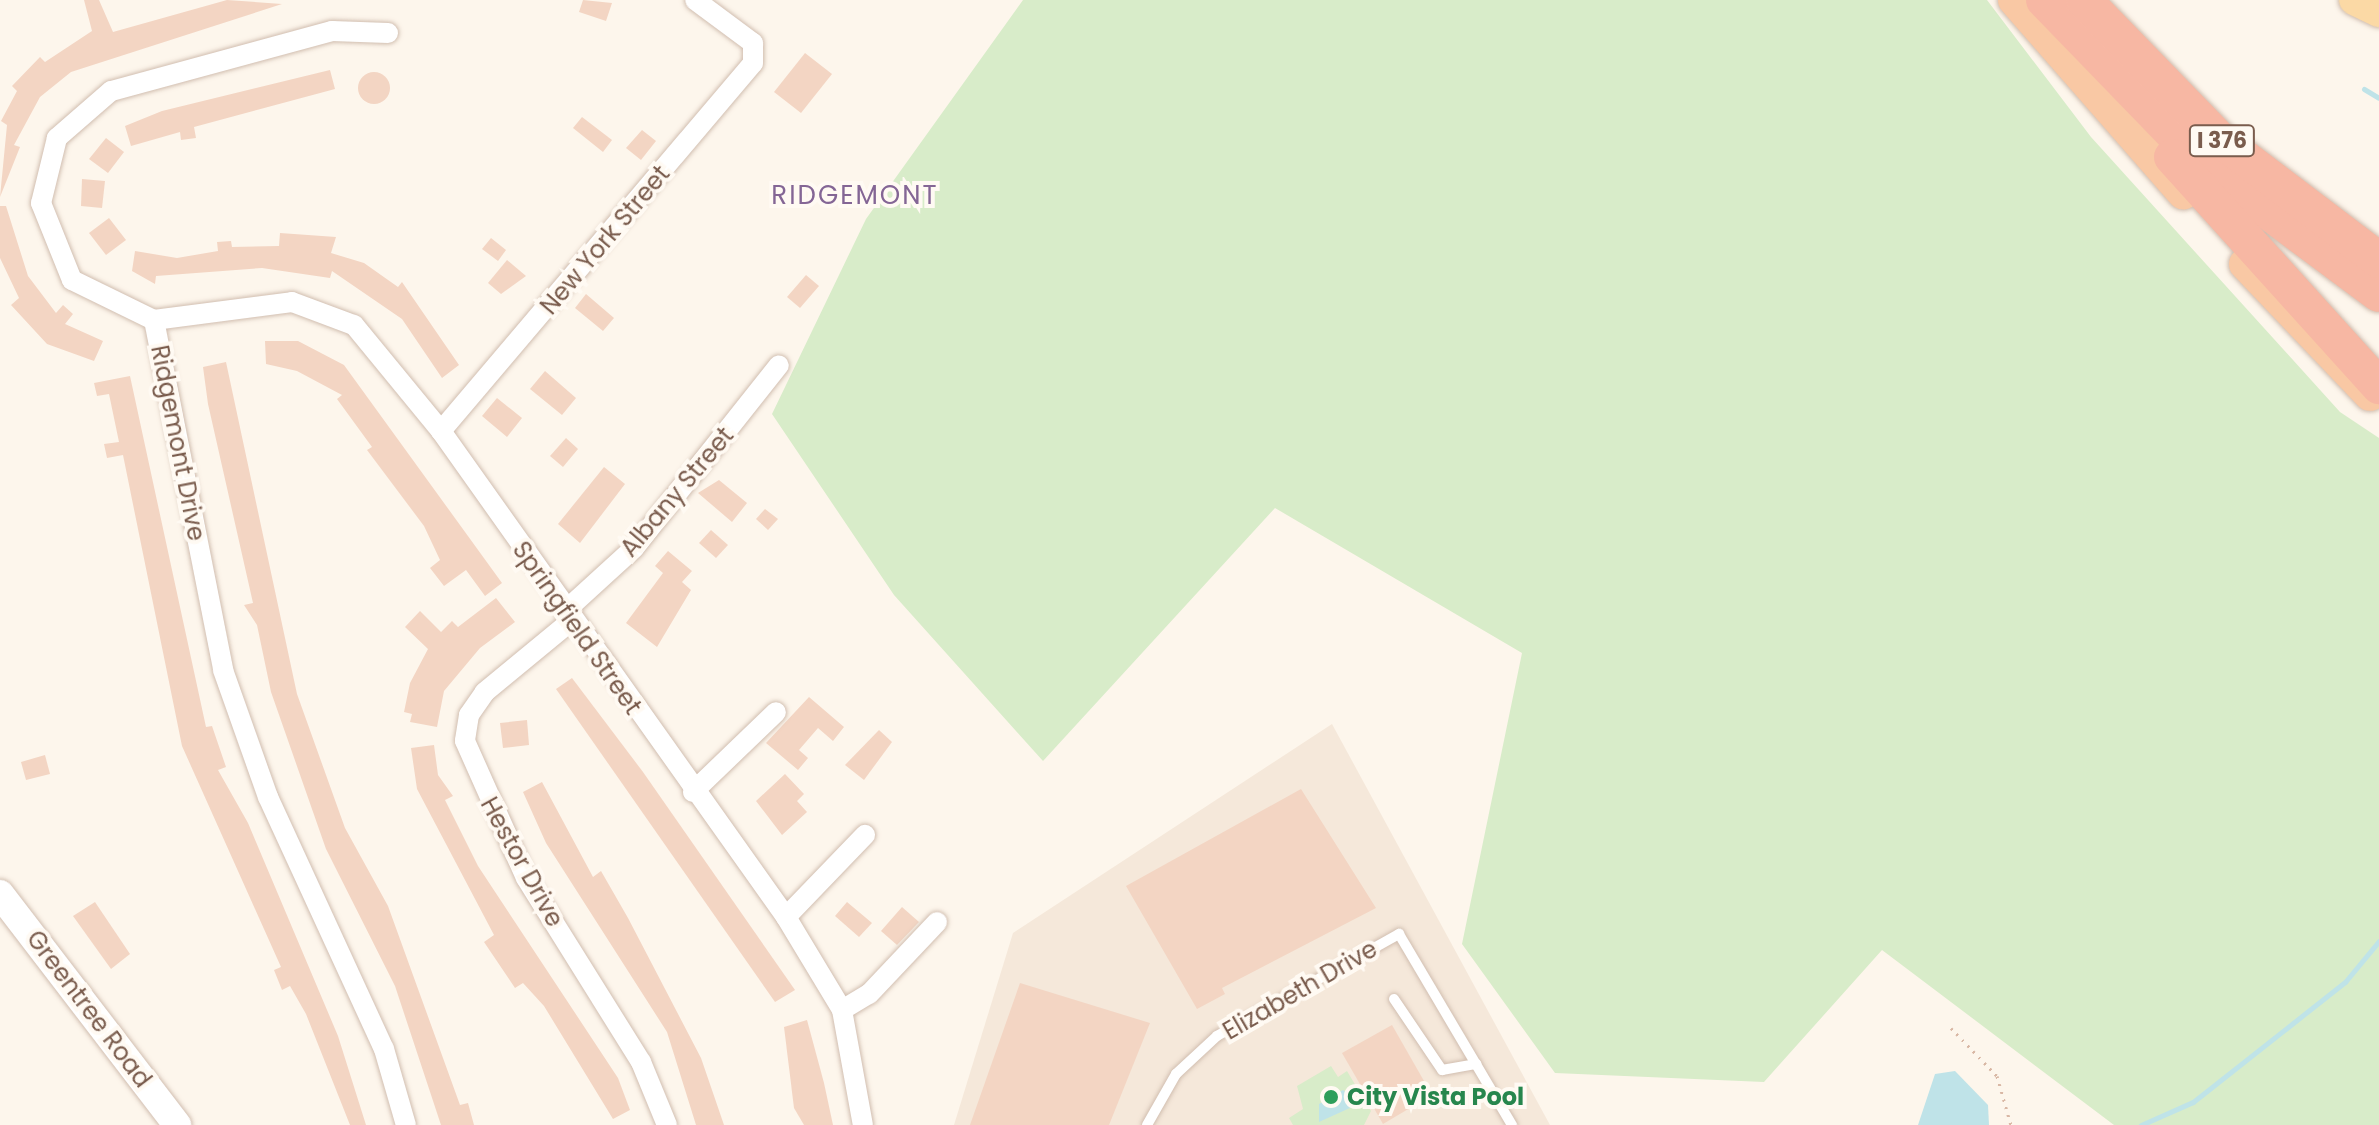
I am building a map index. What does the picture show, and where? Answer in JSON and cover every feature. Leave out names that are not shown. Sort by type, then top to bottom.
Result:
[{"type":"highway","points":[[2014,0],[2323,352],[2377,397]]},
{"type":"highway","name":"I 376","points":[[2044,0],[2103,66],[2250,202],[2379,294]]},
{"type":"highway","name":"I 376","points":[[2084,0],[2218,138],[2379,260]]},
{"type":"highway","points":[[2103,66],[2203,196],[2377,397]]},
{"type":"main road","points":[[2354,0],[2379,12]]},
{"type":"main road","name":"Greentree Road","points":[[0,894],[177,1125]]},
{"type":"street","name":"New York Street","points":[[441,431],[753,63],[753,43],[695,0]]},
{"type":"street","name":"Ridgemont Drive","points":[[388,33],[332,31],[111,91],[57,138],[41,203],[52,242],[72,280],[154,320],[223,670],[268,797],[384,1049],[406,1125]]},
{"type":"street","name":"Springfield Street","points":[[154,320],[292,302],[329,312],[354,325],[441,431],[568,616],[786,917],[842,1010],[863,1125]]},
{"type":"street","name":"Albany Street","points":[[568,616],[634,548],[779,365]]},
{"type":"street","name":"Hestor Drive","points":[[568,616],[485,692],[469,715],[465,741],[526,878],[641,1062],[667,1125]]},
{"type":"street","points":[[693,792],[776,712]]},
{"type":"street","points":[[786,917],[865,835]]},
{"type":"street","points":[[842,1010],[869,994],[937,922]]},
{"type":"lane","name":"Elizabeth Drive","points":[[1147,1125],[1176,1074],[1217,1036],[1399,934],[1476,1064]]},
{"type":"lane","points":[[1394,999],[1442,1070],[1476,1064],[1512,1125]]},
{"type":"path","points":[[1951,1028],[1997,1076],[2011,1125]]},
{"type":"shaded area","points":[[1332,724],[1550,1125],[954,1125],[1013,933]]},
{"type":"green space","points":[[1023,0],[1987,0],[2091,137],[2340,412],[2379,438],[2379,1125],[2114,1125],[1882,950],[1764,1082],[1555,1073],[1462,944],[1522,653],[1275,508],[1043,761],[894,595],[772,414],[866,219]]},
{"type":"green space","name":"City Vista Pool","points":[[1331,1066],[1338,1077],[1347,1071],[1371,1111],[1364,1125],[1293,1125],[1289,1118],[1303,1109],[1297,1086]]},
{"type":"water","points":[[1955,1071],[1988,1105],[1989,1125],[1918,1125],[1935,1074]]},
{"type":"water","points":[[1343,1090],[1356,1101],[1352,1107],[1319,1122],[1319,1104]]},
{"type":"building","points":[[84,0],[99,0],[113,32],[227,0],[282,4],[71,72],[40,97],[14,145],[20,147],[0,197],[7,125],[1,121],[17,91],[12,86],[40,57],[45,62],[92,31]]},
{"type":"building","points":[[583,0],[612,3],[606,21],[579,12]]},
{"type":"building","points":[[805,53],[832,74],[801,113],[774,92]]},
{"type":"building","points":[[330,70],[335,89],[194,127],[196,138],[181,140],[180,132],[131,146],[125,126],[162,111]]},
{"type":"building","points":[[374,72],[386,76],[390,88],[386,100],[374,104],[362,100],[358,88],[362,76]]},
{"type":"building","points":[[582,117],[612,140],[603,152],[573,128]]},
{"type":"building","points":[[642,130],[656,141],[641,160],[626,148]]},
{"type":"building","points":[[106,138],[124,152],[108,173],[89,159]]},
{"type":"building","points":[[82,179],[105,181],[102,208],[81,206]]},
{"type":"building","points":[[0,206],[6,206],[28,276],[56,313],[63,305],[73,314],[65,324],[103,341],[94,361],[47,344],[11,305],[19,298],[0,258]]},
{"type":"building","points":[[109,218],[126,240],[106,255],[89,233]]},
{"type":"building","points":[[280,233],[336,237],[331,253],[364,263],[398,287],[402,282],[459,365],[442,378],[402,319],[332,271],[330,278],[262,268],[156,276],[155,284],[132,271],[135,251],[177,258],[218,251],[217,242],[231,241],[232,247],[279,246]]},
{"type":"building","points":[[491,238],[506,250],[498,261],[482,249]]},
{"type":"building","points":[[507,260],[526,276],[501,294],[488,283]]},
{"type":"building","points":[[806,275],[819,286],[800,308],[787,297]]},
{"type":"building","points":[[586,294],[614,318],[603,331],[575,308]]},
{"type":"building","points":[[265,341],[298,341],[344,365],[502,583],[485,596],[466,570],[444,586],[430,568],[440,560],[424,526],[367,450],[372,447],[337,399],[342,395],[297,371],[266,364]]},
{"type":"building","points":[[226,362],[297,694],[345,828],[388,906],[460,1105],[468,1103],[474,1125],[441,1125],[395,986],[326,849],[271,692],[257,625],[244,605],[253,603],[208,404],[203,367]]},
{"type":"building","points":[[545,371],[576,398],[562,415],[530,389]]},
{"type":"building","points":[[130,376],[206,727],[212,726],[226,767],[218,770],[248,823],[338,1036],[366,1125],[350,1125],[306,1014],[290,986],[282,990],[274,970],[281,967],[182,746],[123,455],[107,458],[104,444],[119,442],[109,394],[97,396],[94,383]]},
{"type":"building","points":[[497,398],[522,418],[507,437],[482,416]]},
{"type":"building","points":[[566,438],[578,449],[563,467],[550,456]]},
{"type":"building","points":[[604,467],[625,484],[580,543],[558,524]]},
{"type":"building","points":[[719,480],[747,503],[732,522],[698,493]]},
{"type":"building","points":[[765,509],[778,519],[768,530],[756,519]]},
{"type":"building","points":[[711,530],[728,545],[716,558],[699,543]]},
{"type":"building","points":[[668,551],[692,571],[682,582],[691,590],[657,647],[626,623],[663,573],[655,566]]},
{"type":"building","points":[[496,598],[515,622],[480,648],[444,691],[437,727],[410,722],[412,714],[404,712],[410,683],[428,649],[405,627],[420,611],[441,632],[452,621],[458,627]]},
{"type":"building","points":[[572,678],[643,772],[795,990],[775,1002],[556,689]]},
{"type":"building","points":[[809,697],[844,727],[833,741],[818,728],[799,750],[808,758],[798,770],[766,743]]},
{"type":"building","points":[[527,720],[529,745],[503,748],[500,723]]},
{"type":"building","points":[[879,730],[892,742],[864,780],[845,765]]},
{"type":"building","points":[[434,745],[438,775],[453,796],[445,800],[478,866],[618,1078],[630,1110],[613,1119],[544,1006],[523,983],[515,988],[484,942],[494,935],[417,789],[411,748]]},
{"type":"building","points":[[45,755],[50,774],[26,780],[21,762]]},
{"type":"building","points":[[785,774],[804,794],[797,801],[807,812],[782,835],[756,801]]},
{"type":"building","points":[[542,782],[593,877],[601,871],[628,918],[701,1058],[724,1125],[696,1125],[667,1032],[546,843],[523,792]]},
{"type":"building","points":[[1301,789],[1376,908],[1222,988],[1225,994],[1197,1009],[1126,886]]},
{"type":"building","points":[[95,902],[130,954],[111,969],[73,916]]},
{"type":"building","points":[[847,902],[872,923],[859,937],[835,916]]},
{"type":"building","points":[[902,907],[919,922],[897,945],[881,931]]},
{"type":"building","points":[[1020,983],[1150,1023],[1109,1125],[970,1125]]},
{"type":"building","points":[[807,1020],[833,1125],[804,1125],[794,1108],[784,1027]]},
{"type":"building","points":[[1392,1025],[1432,1095],[1383,1124],[1342,1053]]},
{"type":"waterway","points":[[2364,89],[2379,98]]},
{"type":"waterway","points":[[2141,1125],[2193,1102],[2345,982],[2379,941]]},
{"type":"place","name":"City Vista Pool","points":[[1331,1097]]},
{"type":"district","name":"RIDGEMONT","points":[[855,196]]}]
